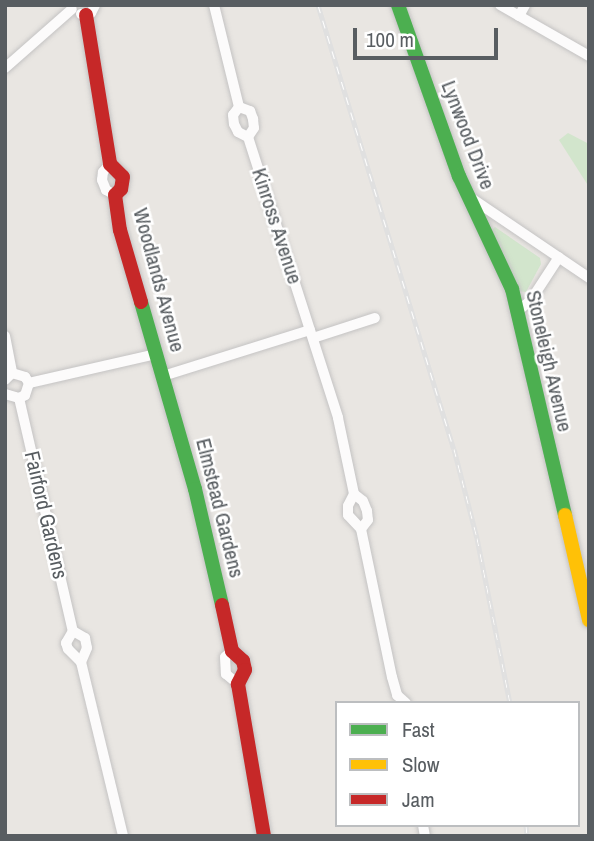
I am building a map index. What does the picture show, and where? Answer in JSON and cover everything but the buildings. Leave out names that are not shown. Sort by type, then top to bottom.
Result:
[{"type":"street","name":"Kinross Avenue","points":[[214,5],[239,107],[233,116],[234,124],[237,132],[247,137],[312,334],[338,418],[354,494]]},
{"type":"street","name":"Lynwood Drive","points":[[398,5],[467,195],[506,275]]},
{"type":"street","points":[[500,5],[589,56]]},
{"type":"street","points":[[519,16],[525,5]]},
{"type":"street","points":[[5,68],[81,8]]},
{"type":"street","name":"Woodlands Avenue","points":[[81,8],[110,164],[122,177],[121,189],[115,195],[120,230],[163,376]]},
{"type":"street","name":"Kinross Avenue","points":[[239,107],[250,111],[253,119],[254,128],[247,137]]},
{"type":"street","points":[[467,195],[589,278]]},
{"type":"street","points":[[517,312],[531,300],[559,257]]},
{"type":"street","name":"Stoneleigh Avenue","points":[[506,275],[589,620]]},
{"type":"street","points":[[163,376],[375,318]]},
{"type":"street","points":[[5,336],[9,376],[25,377],[29,383]]},
{"type":"street","points":[[29,383],[157,354]]},
{"type":"street","name":"Elmstead Gardens","points":[[163,376],[195,489],[232,651],[243,661],[245,670],[238,684],[264,836]]},
{"type":"street","points":[[5,394],[19,398],[25,395],[29,383]]},
{"type":"street","name":"Fairford Gardens","points":[[19,398],[73,631],[66,643],[68,649],[81,662],[124,836]]},
{"type":"street","points":[[361,529],[368,520],[368,510],[363,501],[354,494],[348,506],[348,515],[353,524],[361,529],[394,699]]},
{"type":"street","name":"Fairford Gardens","points":[[73,631],[85,638],[87,648],[81,662]]},
{"type":"green space","points":[[568,133],[589,144],[589,187],[559,140]]},
{"type":"green space","points":[[495,227],[540,258],[541,264],[526,292],[516,291],[490,232]]},
{"type":"railway","points":[[318,5],[454,449],[477,538],[510,701]]},
{"type":"railway","points":[[526,827],[527,836]]},
{"type":"traffic: fast","points":[[398,5],[459,176],[512,289],[565,515]]},
{"type":"traffic: fast","points":[[141,302],[195,489],[222,605]]},
{"type":"traffic: slow","points":[[565,515],[589,620]]},
{"type":"traffic: jam","points":[[86,15],[110,164],[123,177],[121,189],[115,195],[120,230],[141,302]]},
{"type":"traffic: jam","points":[[222,605],[232,651],[243,661],[245,670],[238,684],[264,836]]}]
